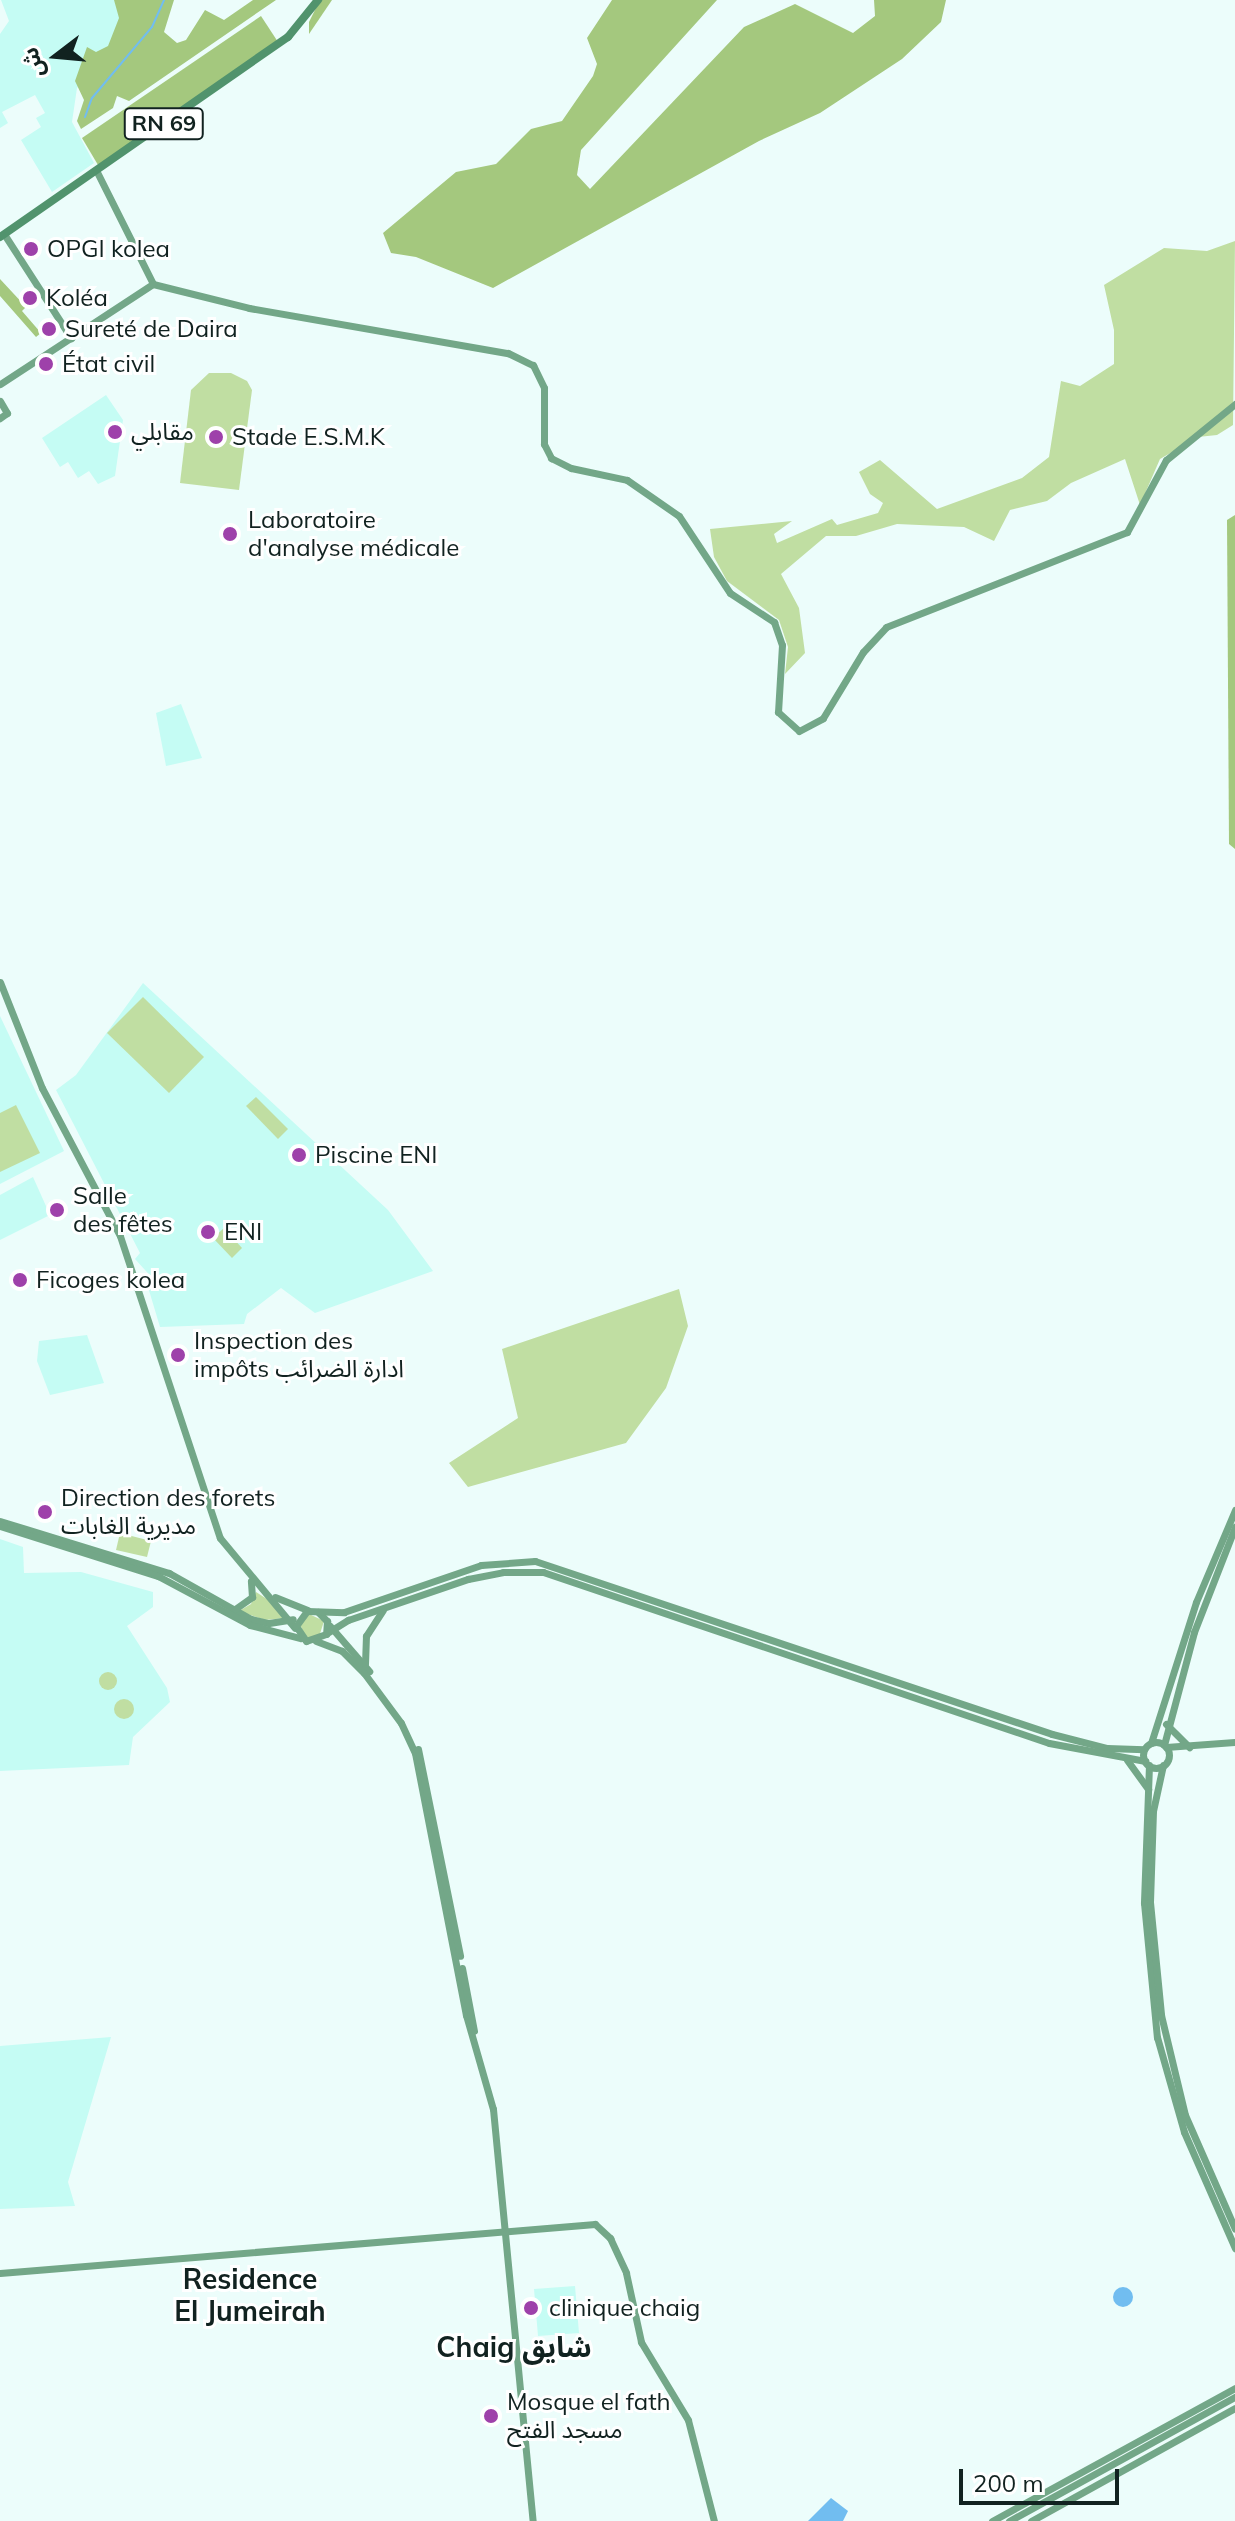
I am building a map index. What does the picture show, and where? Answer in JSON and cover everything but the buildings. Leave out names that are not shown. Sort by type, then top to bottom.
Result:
[{"type":"main road","name":"RN 69","points":[[2,236],[288,37],[318,0]]},
{"type":"main road","points":[[96,170],[153,284]]},
{"type":"main road","points":[[2,236],[71,338]]},
{"type":"main road","points":[[0,384],[153,284],[249,308],[522,357],[544,388],[544,444],[551,458],[571,468],[627,480],[679,516],[730,593],[774,622],[782,645],[778,712],[799,731],[823,718],[863,652],[886,627],[1127,532],[1166,460],[1235,404]]},
{"type":"main road","points":[[0,401],[4,415]]},
{"type":"main road","points":[[0,982],[42,1088],[120,1236],[216,1528],[250,1579],[295,1619],[297,1631],[303,1639]]},
{"type":"main road","points":[[1235,1510],[1196,1602],[1147,1746],[1144,1903],[1161,2055],[1191,2151],[1235,2248]]},
{"type":"main road","points":[[0,1524],[169,1573],[261,1622],[295,1619],[314,1611]]},
{"type":"main road","points":[[0,1524],[166,1579],[250,1625],[338,1649],[358,1667],[410,1740],[474,2041],[493,2109],[533,2521]]},
{"type":"main road","points":[[1235,1527],[1198,1618],[1166,1724],[1165,1763],[1154,1800],[1150,1902],[1162,2025],[1190,2130],[1235,2229]]},
{"type":"main road","points":[[271,1596],[314,1611],[344,1612],[493,1562],[535,1561],[1052,1734],[1107,1748],[1235,1742]]},
{"type":"main road","points":[[316,1641],[328,1628],[491,1573],[552,1574],[1049,1743],[1147,1763],[1165,1763],[1191,1746]]},
{"type":"main road","points":[[232,1609],[252,1597],[250,1579]]},
{"type":"main road","points":[[367,1669],[366,1636],[386,1607]]},
{"type":"main road","points":[[314,1611],[367,1669],[419,1750],[474,2041]]},
{"type":"main road","points":[[1166,1724],[1191,1746]]},
{"type":"main road","points":[[1126,1759],[1148,1789]]},
{"type":"main road","points":[[0,2273],[595,2224],[606,2233],[626,2273],[641,2342],[688,2420],[714,2521]]},
{"type":"main road","points":[[992,2521],[1235,2388]]},
{"type":"main road","points":[[1009,2521],[1235,2397]]},
{"type":"main road","points":[[1031,2521],[1235,2408]]},
{"type":"shaded area","points":[[1,0],[152,0],[116,56],[77,88],[72,122],[94,163],[52,192],[21,140],[41,127],[36,118],[45,113],[35,95],[2,112],[8,123],[0,128],[0,34],[9,21]]},
{"type":"shaded area","points":[[106,395],[123,420],[115,476],[98,484],[89,471],[78,478],[68,462],[60,467],[42,438]]},
{"type":"shaded area","points":[[181,704],[202,758],[166,766],[156,713]]},
{"type":"shaded area","points":[[143,983],[388,1210],[433,1271],[315,1313],[281,1288],[247,1314],[244,1324],[160,1327],[148,1287],[155,1281],[135,1259],[140,1253],[56,1090],[76,1075]]},
{"type":"shaded area","points":[[0,1016],[64,1151],[0,1184]]},
{"type":"shaded area","points":[[33,1177],[50,1215],[0,1240],[0,1195]]},
{"type":"shaded area","points":[[87,1335],[104,1383],[50,1395],[37,1361],[39,1341]]},
{"type":"shaded area","points":[[0,1539],[23,1547],[24,1573],[81,1572],[153,1592],[153,1607],[127,1626],[167,1688],[170,1702],[133,1737],[129,1765],[0,1771]]},
{"type":"shaded area","points":[[111,2037],[68,2182],[75,2206],[0,2209],[0,2046]]},
{"type":"shaded area","points":[[575,2286],[579,2333],[538,2336],[534,2289]]},
{"type":"green space","points":[[114,0],[174,0],[164,32],[177,43],[186,40],[205,10],[224,20],[253,0],[276,0],[129,101],[117,96],[113,108],[81,129],[77,121],[84,100],[75,81],[87,47],[96,52],[108,46],[119,18]]},
{"type":"green space","points":[[320,0],[332,0],[309,34],[309,22]]},
{"type":"green space","points":[[612,0],[717,0],[581,150],[577,175],[590,189],[744,27],[795,4],[853,33],[875,16],[874,0],[946,0],[941,22],[902,59],[820,113],[759,141],[493,288],[416,257],[391,253],[383,233],[456,172],[496,164],[531,129],[562,121],[593,76],[597,64],[587,38]]},
{"type":"green space","points":[[261,16],[278,42],[98,165],[82,138]]},
{"type":"green space","points":[[1235,241],[1233,425],[1217,435],[1198,437],[1160,459],[1140,505],[1125,459],[1071,483],[1047,501],[1010,510],[994,541],[964,527],[897,524],[856,536],[826,536],[781,574],[799,608],[805,653],[785,674],[788,647],[779,620],[727,581],[714,557],[710,529],[792,521],[774,534],[777,543],[832,519],[837,525],[878,513],[883,503],[870,494],[859,472],[880,460],[937,509],[1022,478],[1049,457],[1061,381],[1080,386],[1114,364],[1114,330],[1104,285],[1164,248],[1207,251]]},
{"type":"green space","points":[[0,279],[26,307],[22,311],[41,333],[36,337],[0,296]]},
{"type":"green space","name":"Stade E.S.M.K","points":[[209,373],[231,373],[247,381],[252,390],[239,490],[180,483],[191,390]]},
{"type":"green space","points":[[1235,515],[1235,849],[1229,844],[1227,520]]},
{"type":"green space","points":[[143,997],[204,1057],[169,1093],[107,1033]]},
{"type":"green space","points":[[256,1097],[288,1129],[278,1139],[246,1106]]},
{"type":"green space","points":[[16,1105],[40,1153],[0,1172],[0,1113]]},
{"type":"green space","points":[[224,1228],[242,1248],[232,1258],[213,1238]]},
{"type":"green space","points":[[679,1289],[688,1326],[666,1388],[626,1443],[468,1487],[449,1463],[518,1418],[502,1349]]},
{"type":"green space","points":[[120,1533],[151,1541],[147,1557],[116,1550]]},
{"type":"green space","points":[[256,1592],[270,1601],[285,1618],[265,1620],[239,1611],[251,1604]]},
{"type":"green space","points":[[309,1614],[324,1621],[319,1637],[305,1637],[300,1624]]},
{"type":"green space","points":[[104,1672],[112,1672],[117,1681],[115,1688],[104,1690],[99,1685],[99,1677]]},
{"type":"green space","points":[[120,1699],[128,1699],[134,1709],[128,1719],[120,1719],[114,1713],[114,1705]]},
{"type":"water","points":[[1123,2287],[1130,2290],[1133,2297],[1130,2304],[1123,2307],[1116,2304],[1113,2297],[1116,2290]]},
{"type":"water","points":[[831,2498],[848,2511],[843,2521],[808,2521]]},
{"type":"waterway","points":[[85,117],[92,98],[152,27],[164,0]]},
{"type":"place","name":"OPGI kolea","points":[[31,249]]},
{"type":"place","name":"Koléa","points":[[30,298]]},
{"type":"place","name":"Sureté de Daira","points":[[49,329]]},
{"type":"place","name":"État civil","points":[[46,364]]},
{"type":"place","name":"مقابلي","points":[[115,432]]},
{"type":"place","name":"Stade E.S.M.K","points":[[216,437]]},
{"type":"place","name":"Laboratoire d'analyse médicale","points":[[230,534]]},
{"type":"place","name":"Piscine ENI","points":[[299,1155]]},
{"type":"place","name":"Salle des fêtes","points":[[57,1210]]},
{"type":"place","name":"ENI","points":[[208,1232]]},
{"type":"place","name":"Ficoges kolea","points":[[20,1280]]},
{"type":"place","name":"Inspection des impôts ادارة الضرائب","points":[[178,1355]]},
{"type":"place","name":"Direction des forets مديرية الغابات","points":[[45,1512]]},
{"type":"place","name":"clinique chaig","points":[[531,2308]]},
{"type":"place","name":"Mosque el fath مسجد الفتح","points":[[491,2416]]},
{"type":"district","name":"Residence El Jumeirah","points":[[250,2295]]},
{"type":"district","name":"Chaig شايق","points":[[514,2347]]}]
